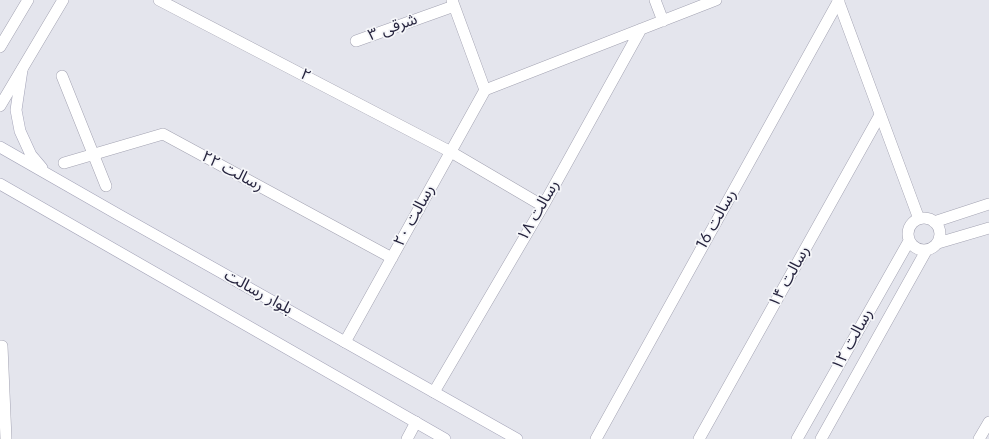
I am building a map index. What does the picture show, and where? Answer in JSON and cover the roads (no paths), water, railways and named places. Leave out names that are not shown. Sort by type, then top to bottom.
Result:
[{"type":"street","points":[[1,45],[28,0]]},
{"type":"street","points":[[0,106],[63,0]]},
{"type":"street","name":"۲","points":[[159,0],[451,152],[543,206]]},
{"type":"street","points":[[655,0],[663,21]]},
{"type":"street","points":[[453,3],[485,90],[716,0]]},
{"type":"street","points":[[838,0],[919,219]]},
{"type":"street","name":"رسالت 16","points":[[596,439],[838,0]]},
{"type":"street","name":"۳ شرقی","points":[[356,41],[453,3]]},
{"type":"street","name":"رسالت ۱۸","points":[[434,392],[543,206],[641,29]]},
{"type":"street","points":[[22,70],[16,110],[20,131],[31,155],[48,174]]},
{"type":"street","points":[[62,76],[106,186]]},
{"type":"street","name":"رسالت ۲۰","points":[[345,342],[485,90]]},
{"type":"street","name":"رسالت ۱۴","points":[[699,439],[880,115]]},
{"type":"street","name":"رسالت ۲۲","points":[[64,163],[163,134],[392,258]]},
{"type":"street","name":"بلوار رسالت","points":[[0,147],[516,439]]},
{"type":"street","name":"بلوار رسالت","points":[[0,184],[445,439]]},
{"type":"street","points":[[934,222],[989,204]]},
{"type":"street","points":[[938,243],[940,231],[934,222],[924,218],[914,221],[910,225],[907,236],[909,241],[916,249],[921,251],[931,249],[938,243],[989,228]]},
{"type":"street","name":"رسالت ۱۲","points":[[797,439],[909,241]]},
{"type":"street","name":"رسالت ۱۲","points":[[821,439],[926,251]]},
{"type":"street","points":[[1,346],[6,439]]},
{"type":"street","points":[[407,439],[416,422]]},
{"type":"street","points":[[979,439],[989,422]]}]
